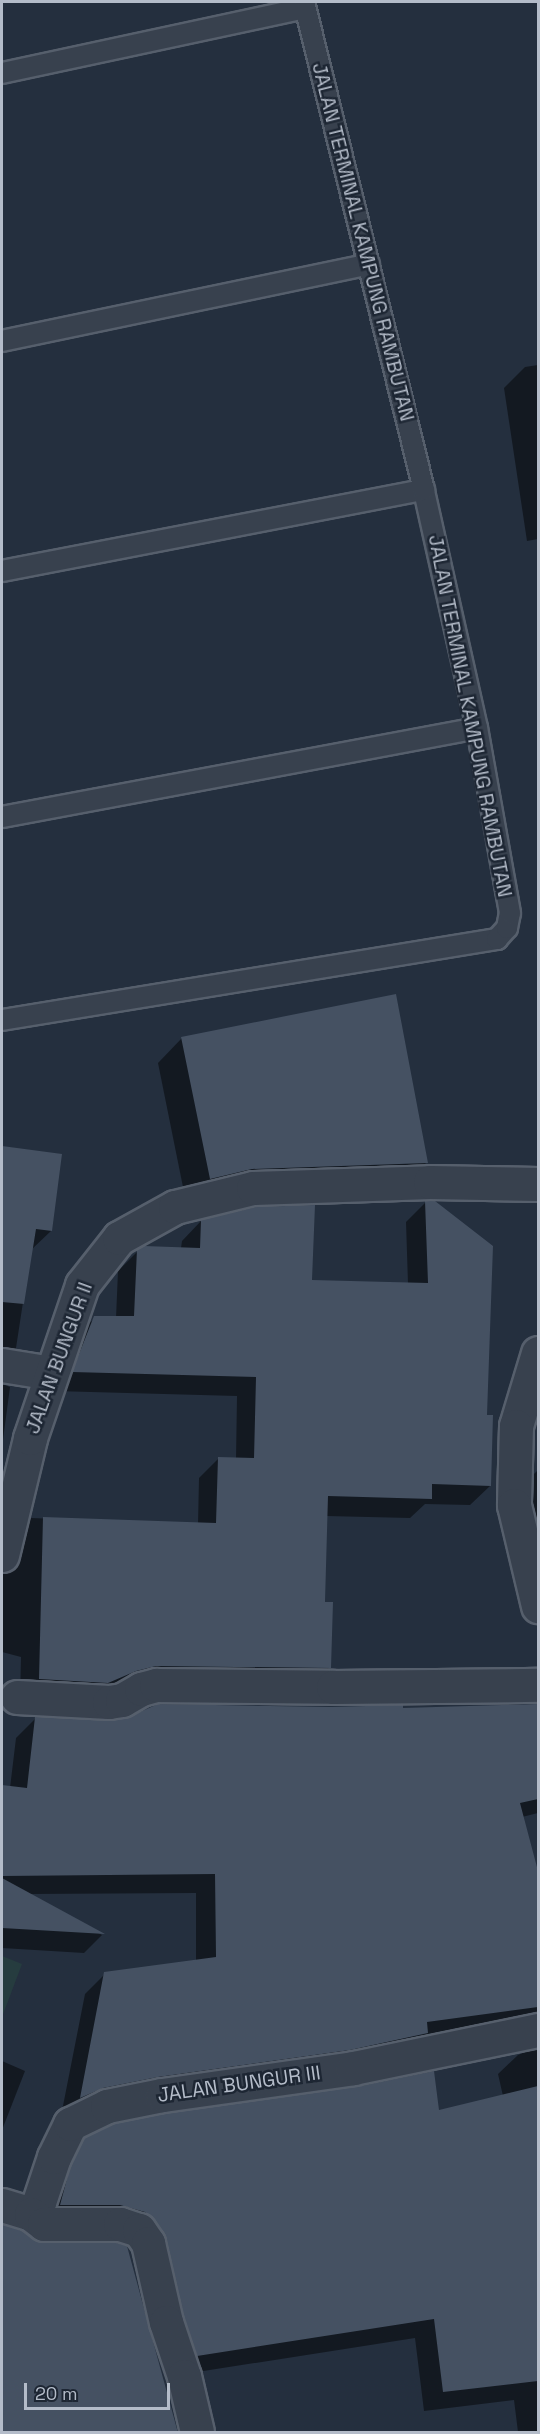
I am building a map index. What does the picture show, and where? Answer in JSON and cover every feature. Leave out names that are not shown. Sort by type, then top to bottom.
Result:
[{"type":"street","name":"JALAN BUNGUR II","points":[[2,1556],[30,1438],[82,1285],[119,1238],[175,1207],[253,1188],[430,1182],[538,1184]]},
{"type":"street","points":[[538,1353],[516,1426],[514,1505],[538,1606]]},
{"type":"street","points":[[2,1365],[51,1373]]},
{"type":"street","points":[[17,1697],[109,1702],[122,1700],[141,1689],[167,1685],[333,1687],[538,1685]]},
{"type":"street","name":"JALAN BUNGUR III","points":[[16,2209],[39,2202],[54,2157],[70,2124],[107,2106],[162,2095],[353,2068],[538,2030]]},
{"type":"street","points":[[16,2209],[44,2224],[120,2224],[139,2230],[148,2243],[166,2322],[184,2376],[197,2433]]},
{"type":"lane","points":[[2,73],[305,5]]},
{"type":"lane","name":"JALAN TERMINAL KAMPUNG RAMBUTAN","points":[[2,1020],[497,939],[507,928],[510,913],[477,728],[424,489],[305,5]]},
{"type":"lane","points":[[2,341],[369,264]]},
{"type":"lane","points":[[2,571],[424,489]]},
{"type":"lane","points":[[2,817],[477,728]]},
{"type":"green space","points":[[2,1956],[22,1964],[2,2017]]},
{"type":"building","points":[[396,994],[428,1163],[252,1169],[210,1179],[181,1037]]},
{"type":"building","points":[[2,1146],[62,1154],[52,1231],[36,1229],[24,1304],[2,1302]]},
{"type":"building","points":[[425,1201],[435,1201],[493,1246],[487,1415],[493,1415],[491,1486],[432,1484],[432,1499],[328,1496],[325,1602],[333,1602],[331,1668],[156,1666],[136,1671],[108,1683],[39,1679],[43,1517],[216,1523],[218,1457],[254,1458],[256,1377],[72,1372],[94,1316],[134,1316],[137,1249],[144,1246],[200,1248],[201,1220],[256,1207],[315,1205],[312,1280],[428,1283]]},
{"type":"building","points":[[158,1704],[330,1707],[403,1705],[403,1708],[538,1704],[538,1799],[520,1803],[538,1871],[538,2007],[427,2022],[428,2033],[350,2050],[158,2077],[103,2088],[80,2098],[104,1972],[216,1957],[215,1874],[2,1876],[2,1785],[27,1788],[35,1717],[112,1721],[131,1716]]},
{"type":"building","points":[[2,1878],[105,1934],[2,1928]]},
{"type":"building","points":[[434,2071],[439,2110],[538,2086],[538,2381],[443,2392],[434,2319],[197,2356],[184,2317],[166,2239],[154,2219],[145,2212],[120,2205],[60,2205],[71,2164],[84,2138],[113,2124],[165,2113],[356,2087]]},
{"type":"building","points":[[2,2224],[22,2231],[43,2243],[117,2243],[127,2246],[178,2433],[2,2433]]}]
